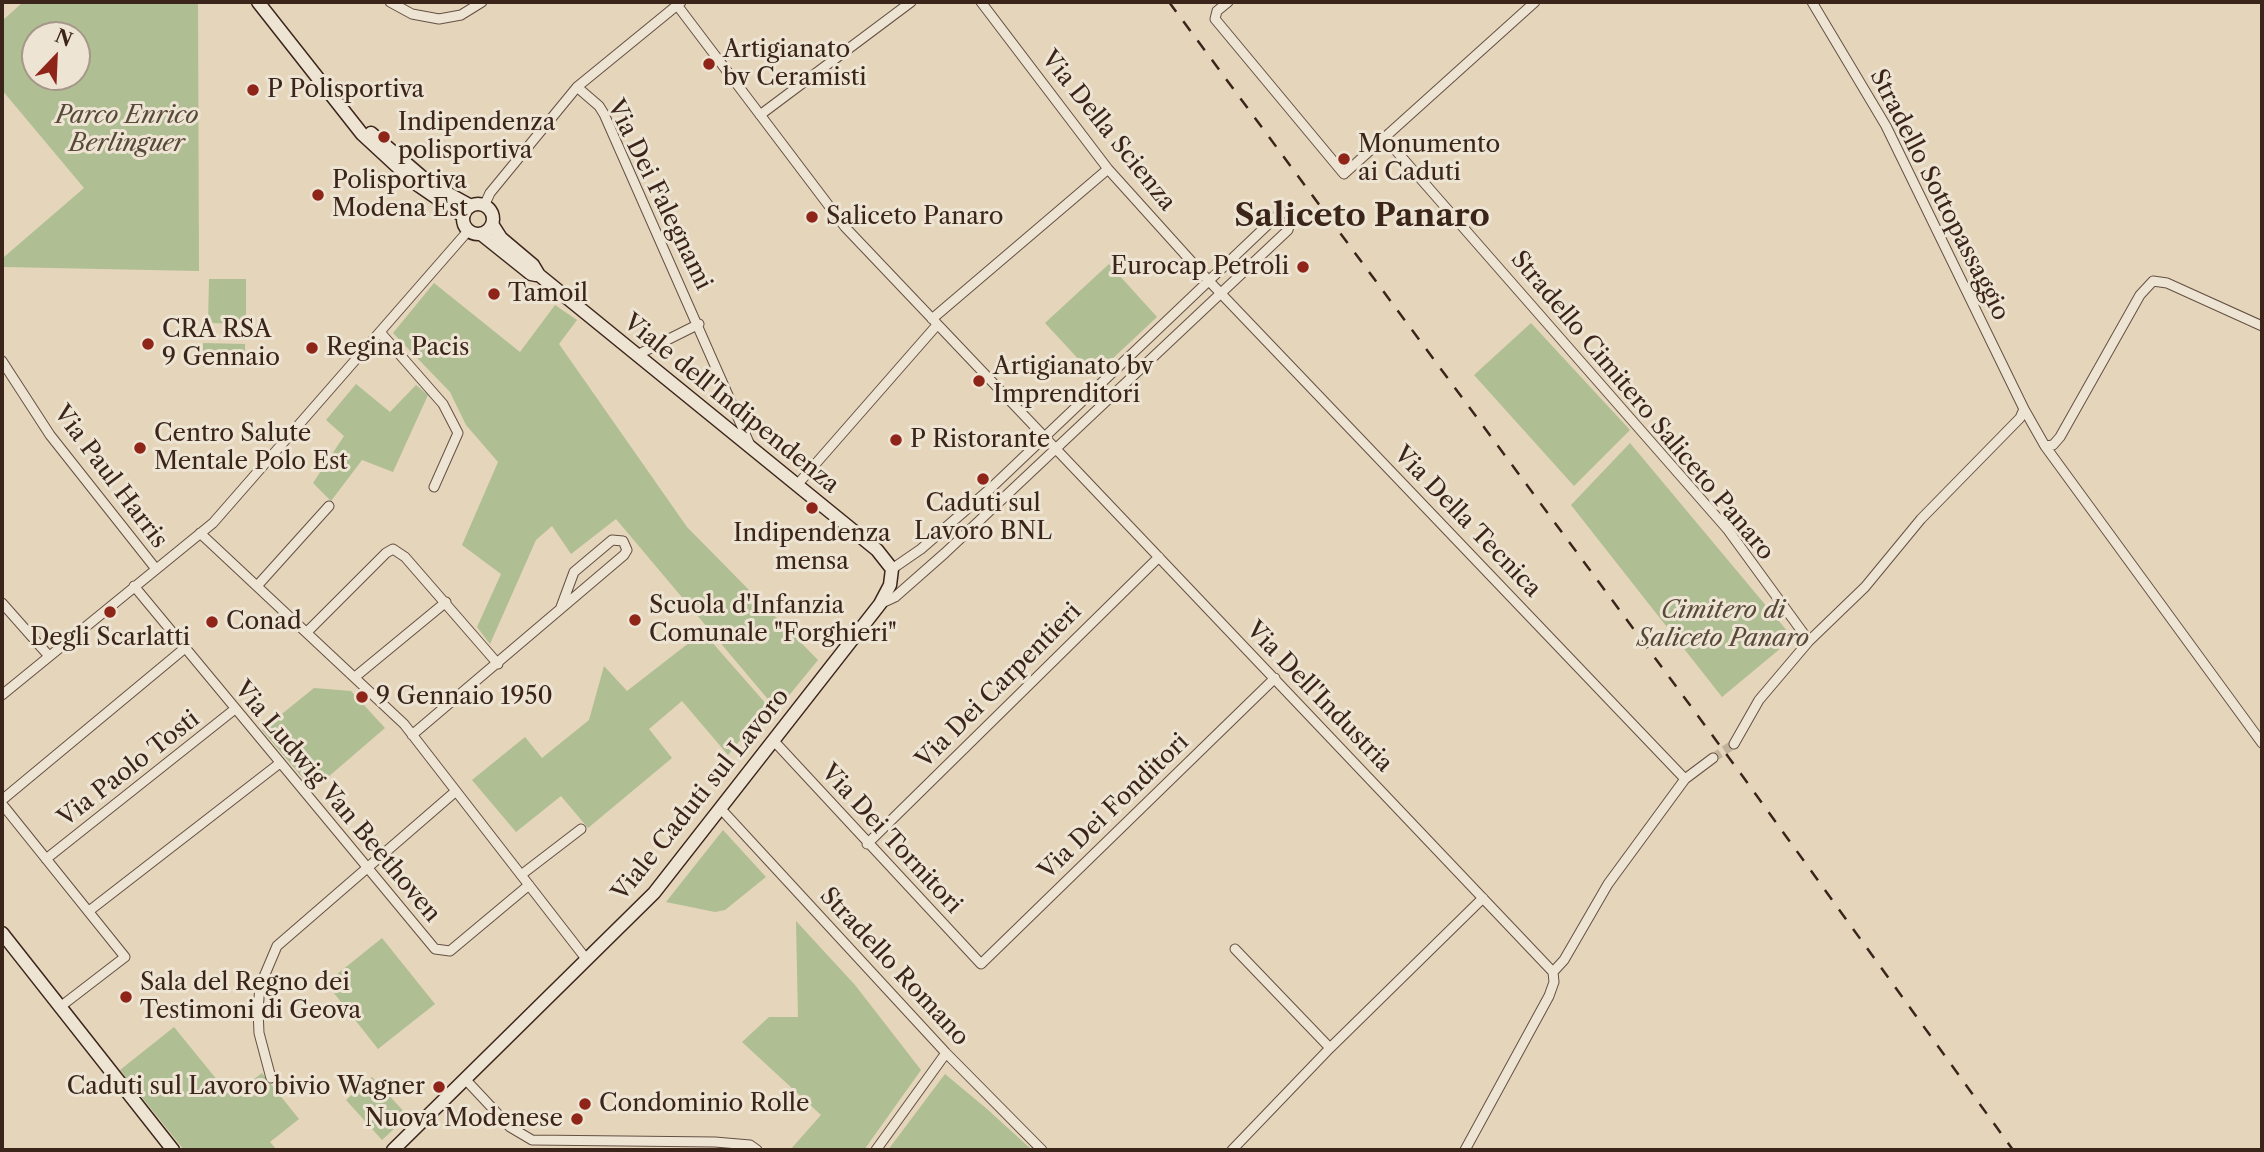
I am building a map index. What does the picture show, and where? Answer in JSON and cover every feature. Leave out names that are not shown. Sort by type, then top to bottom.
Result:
[{"type":"street","points":[[258,2],[330,95],[381,154],[415,183],[473,209]]},
{"type":"street","points":[[390,2],[412,14],[439,19],[461,15],[482,2]]},
{"type":"street","points":[[760,116],[911,2]]},
{"type":"street","name":"Via Della Scienza","points":[[981,2],[1108,169],[1209,281]]},
{"type":"street","points":[[1228,2],[1217,11],[1215,19],[1344,174],[1535,2]]},
{"type":"street","name":"Stradello Sottopassaggio","points":[[1812,2],[1886,126],[2024,409],[2045,446],[2262,744]]},
{"type":"street","points":[[473,209],[491,193],[577,87],[679,4],[845,227],[1055,448]]},
{"type":"street","name":"Via Dei Falegnami","points":[[577,87],[604,114],[699,324],[750,447]]},
{"type":"street","name":"Stradello Cimitero Saliceto Panaro","points":[[1384,137],[1728,530],[1809,641]]},
{"type":"street","points":[[797,485],[934,322],[1108,169]]},
{"type":"street","points":[[473,209],[475,232],[492,224]]},
{"type":"street","name":"Viale dell'Indipendenza","points":[[473,209],[491,211],[492,224],[502,238],[533,265],[539,275],[877,550],[892,569]]},
{"type":"street","name":"Viale Caduti sul Lavoro","points":[[393,1150],[654,893],[880,604],[890,585],[892,569],[921,549],[1044,437],[1280,213],[1286,212],[1291,217],[1288,230],[925,571],[895,597],[880,604]]},
{"type":"street","name":"Viale dell'Indipendenza","points":[[475,232],[531,274],[539,275]]},
{"type":"street","name":"Via Paul Harris","points":[[2,361],[50,435],[156,569],[229,506],[380,332],[475,232]]},
{"type":"street","points":[[1209,281],[1221,293]]},
{"type":"street","points":[[2045,446],[2053,445],[2060,438],[2140,295],[2153,281],[2167,283],[2262,326]]},
{"type":"street","name":"Via Della Tecnica","points":[[1221,293],[1685,779]]},
{"type":"street","name":"Via Dei Falegnami","points":[[637,355],[699,324]]},
{"type":"street","points":[[380,332],[443,404],[458,433],[434,487]]},
{"type":"street","points":[[1734,744],[1759,700],[1809,641],[1864,587],[1922,519],[2020,418],[2024,409]]},
{"type":"street","name":"Via Dell'Industria","points":[[1055,448],[1553,972]]},
{"type":"street","points":[[257,586],[330,506]]},
{"type":"street","points":[[200,533],[355,677],[412,735],[587,960]]},
{"type":"street","points":[[412,735],[624,555],[627,550],[623,541],[619,538],[612,540],[574,572],[561,607]]},
{"type":"street","points":[[307,632],[390,550],[397,551],[446,602],[498,664]]},
{"type":"street","name":"Via Dei Carpentieri","points":[[867,844],[1159,556]]},
{"type":"street","points":[[2,695],[156,569]]},
{"type":"street","name":"Via Ludwig Van Beethoven","points":[[134,586],[435,949],[444,953],[529,885]]},
{"type":"street","points":[[355,677],[446,602]]},
{"type":"street","points":[[2,603],[49,656]]},
{"type":"street","points":[[60,1007],[125,957],[2,802],[186,648]]},
{"type":"street","name":"Via Dei Fonditori","points":[[981,964],[1275,678]]},
{"type":"street","name":"Via Paolo Tosti","points":[[46,859],[235,709]]},
{"type":"street","name":"Via Dei Tornitori","points":[[774,740],[867,844],[981,964]]},
{"type":"street","points":[[1465,1150],[1549,996],[1554,982],[1553,972],[1564,960],[1608,884],[1685,779],[1713,758]]},
{"type":"street","points":[[89,911],[280,763]]},
{"type":"street","points":[[271,1078],[261,1044],[258,1010],[267,966],[286,938],[456,791]]},
{"type":"street","name":"Stradello Romano","points":[[720,808],[946,1053],[1042,1150]]},
{"type":"street","points":[[521,875],[581,829]]},
{"type":"street","points":[[1232,1150],[1330,1048],[1483,898]]},
{"type":"street","points":[[2,933],[173,1150]]},
{"type":"street","points":[[1235,949],[1330,1048]]},
{"type":"street","points":[[876,1150],[946,1053]]},
{"type":"street","points":[[466,1080],[510,1127],[532,1140],[715,1142],[750,1145],[757,1150]]},
{"type":"green space","name":"Parco Enrico Berlinguer","points":[[23,2],[198,2],[199,271],[4,267],[4,257],[84,188],[2,90],[2,21]]},
{"type":"green space","points":[[1109,264],[1157,317],[1094,376],[1045,323]]},
{"type":"green space","points":[[209,279],[246,279],[246,324],[208,323]]},
{"type":"green space","points":[[434,283],[520,352],[555,305],[577,320],[559,344],[687,527],[818,660],[777,710],[616,519],[571,554],[552,526],[536,540],[490,644],[477,627],[501,574],[462,545],[498,462],[466,425],[450,392],[393,333]]},
{"type":"green space","points":[[1531,323],[1630,430],[1574,486],[1474,375]]},
{"type":"green space","points":[[203,343],[245,344],[245,367],[203,367]]},
{"type":"green space","points":[[356,384],[390,412],[416,385],[428,395],[393,472],[362,460],[331,501],[313,483],[344,436],[326,420]]},
{"type":"green space","name":"Cimitero di Saliceto Panaro","points":[[1630,443],[1793,638],[1722,697],[1571,505]]},
{"type":"green space","points":[[703,632],[768,706],[728,755],[682,701],[649,729],[672,758],[588,828],[561,796],[516,832],[472,780],[525,737],[542,758],[589,720],[604,666],[627,691]]},
{"type":"green space","points":[[314,688],[351,691],[385,728],[313,790],[262,730]]},
{"type":"green space","points":[[723,830],[766,877],[725,910],[715,912],[666,902]]},
{"type":"green space","points":[[796,921],[855,985],[921,1070],[864,1150],[790,1150],[821,1115],[742,1042],[769,1017],[798,1017]]},
{"type":"green space","points":[[382,938],[435,1004],[378,1049],[326,983]]},
{"type":"green space","points":[[174,1027],[231,1097],[262,1073],[299,1119],[270,1142],[277,1150],[184,1150],[120,1070]]},
{"type":"green space","points":[[945,1074],[987,1109],[1032,1150],[888,1150]]},
{"type":"green space","points":[[372,1077],[408,1116],[382,1140],[346,1100]]},
{"type":"tunnel","points":[[1713,758],[1734,744]]},
{"type":"railway","points":[[1169,2],[1741,774],[2013,1150]]},
{"type":"place","name":"Artigianato bv Ceramisti","points":[[709,64]]},
{"type":"place","name":"P Polisportiva","points":[[253,90]]},
{"type":"place","name":"Indipendenza polisportiva","points":[[384,137]]},
{"type":"place","name":"Monumento ai Caduti","points":[[1344,159]]},
{"type":"place","name":"Polisportiva Modena Est","points":[[318,195]]},
{"type":"place","name":"Saliceto Panaro","points":[[812,217]]},
{"type":"place","name":"Eurocap Petroli","points":[[1303,267]]},
{"type":"place","name":"Tamoil","points":[[494,294]]},
{"type":"place","name":"CRA RSA 9 Gennaio","points":[[148,344]]},
{"type":"place","name":"Regina Pacis","points":[[312,348]]},
{"type":"place","name":"Artigianato bv Imprenditori","points":[[979,381]]},
{"type":"place","name":"P Ristorante","points":[[896,440]]},
{"type":"place","name":"Centro Salute Mentale Polo Est","points":[[140,448]]},
{"type":"place","name":"Caduti sul Lavoro BNL","points":[[983,479]]},
{"type":"place","name":"Indipendenza mensa","points":[[812,508]]},
{"type":"place","name":"Degli Scarlatti","points":[[110,612]]},
{"type":"place","name":"Scuola d'Infanzia Comunale \"Forghieri\"","points":[[635,620]]},
{"type":"place","name":"Conad","points":[[212,622]]},
{"type":"place","name":"9 Gennaio 1950","points":[[362,697]]},
{"type":"place","name":"Sala del Regno dei Testimoni di Geova","points":[[126,997]]},
{"type":"place","name":"Caduti sul Lavoro bivio Wagner","points":[[439,1087]]},
{"type":"place","name":"Condominio Rolle","points":[[585,1104]]},
{"type":"place","name":"Nuova Modenese","points":[[577,1119]]},
{"type":"district","name":"Saliceto Panaro","points":[[1362,217]]}]
